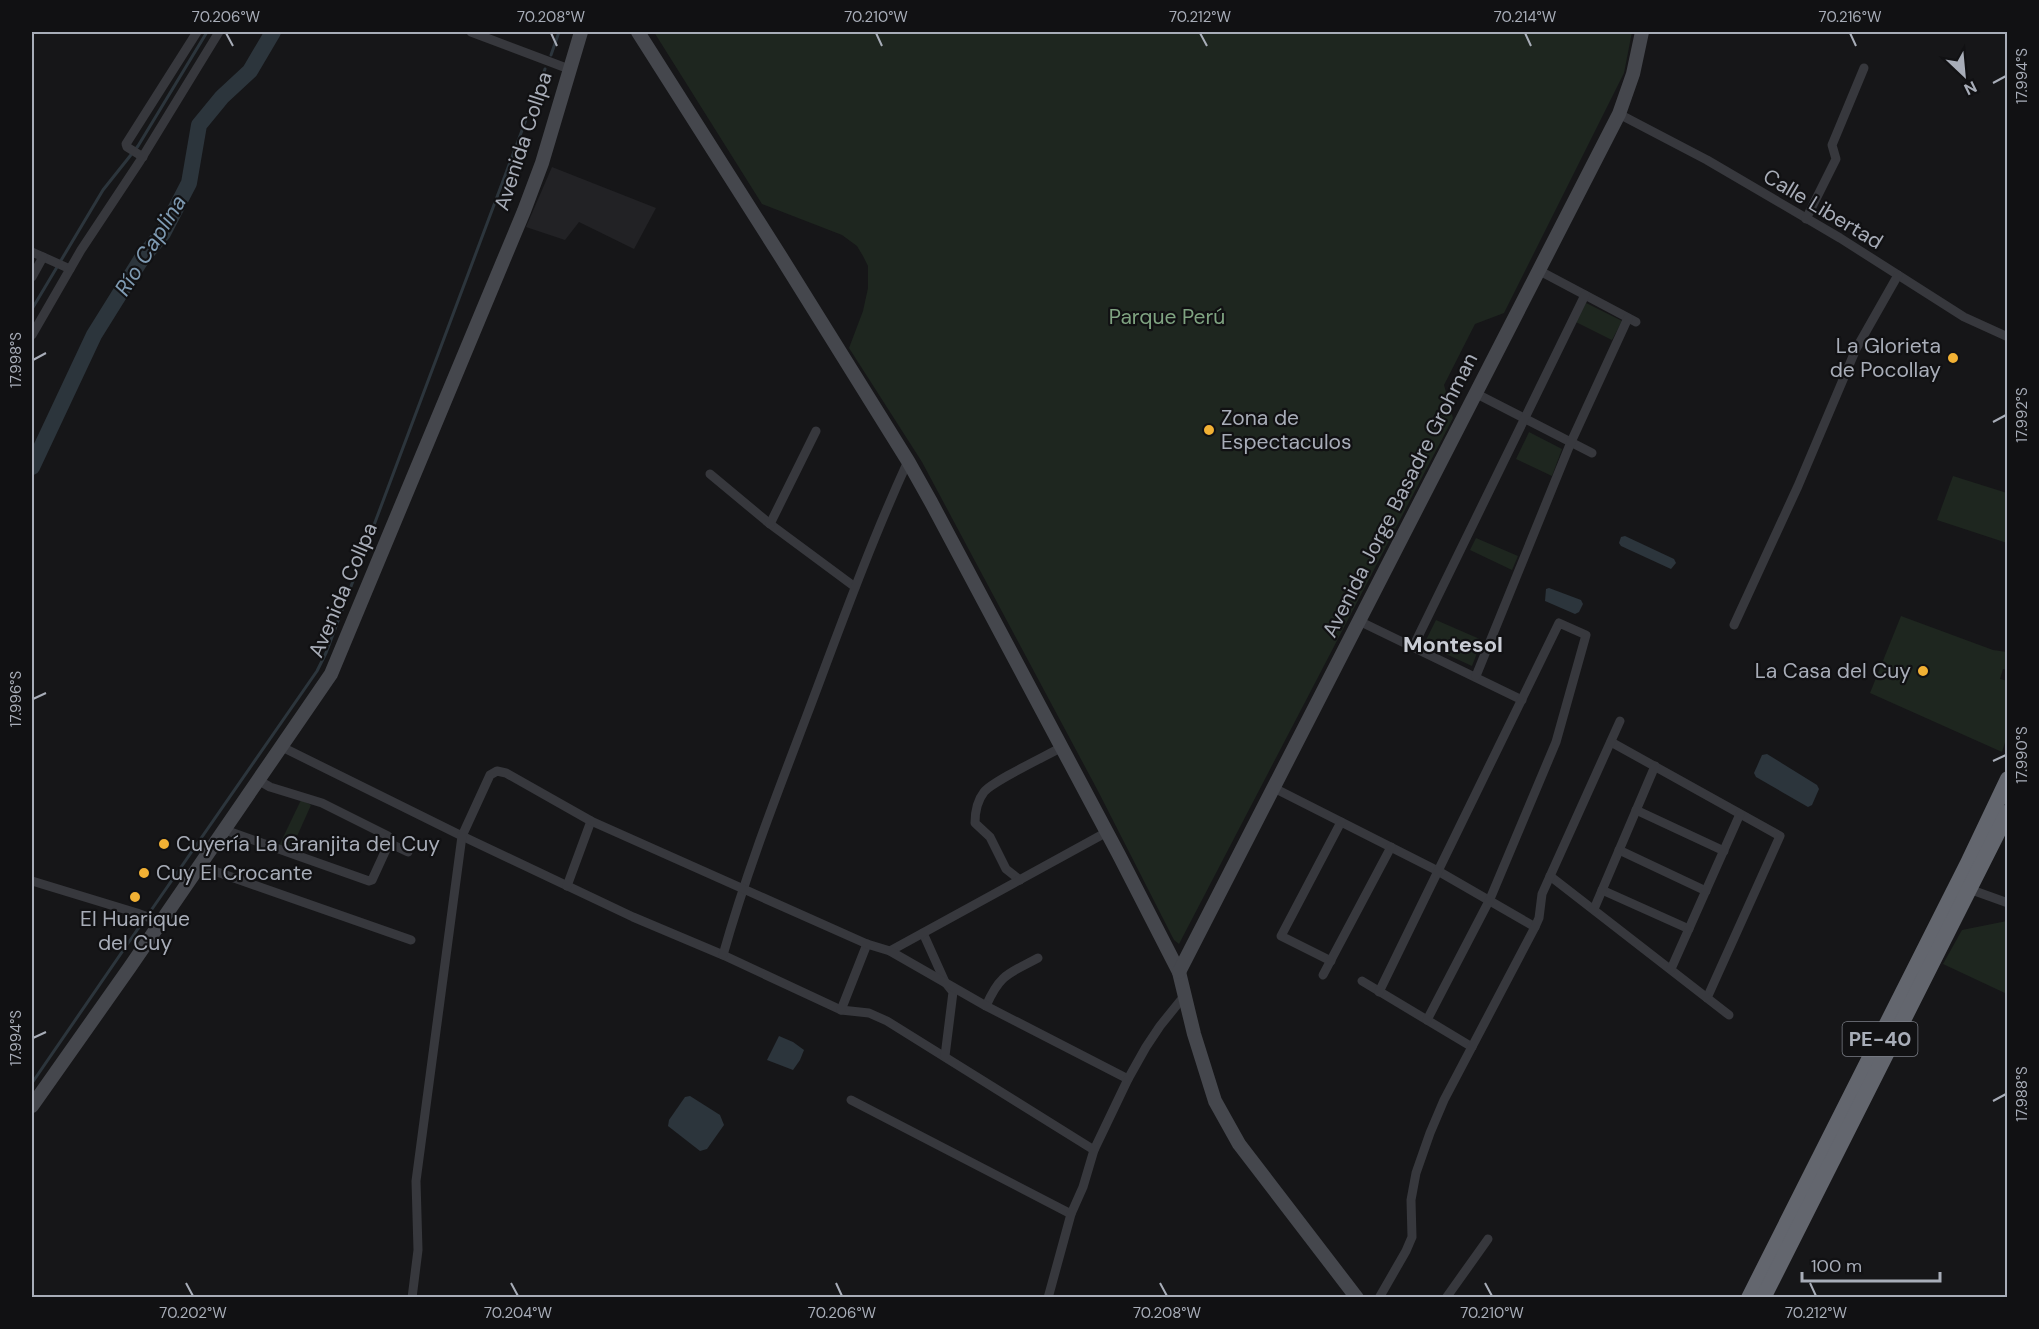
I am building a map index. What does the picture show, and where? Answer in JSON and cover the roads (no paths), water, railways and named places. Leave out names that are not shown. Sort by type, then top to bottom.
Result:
[{"type":"highway","name":"PE-40","points":[[1749,1298],[1777,1256],[1911,991],[1950,912],[1968,863],[2007,779]]},
{"type":"highway","name":"PE-40","points":[[1950,912],[1970,889],[2007,812]]},
{"type":"highway","name":"PE-40","points":[[1763,1298],[1777,1256]]},
{"type":"main road","name":"Avenida Collpa","points":[[32,1106],[325,683],[344,645],[524,211],[542,163],[581,32]]},
{"type":"main road","points":[[638,32],[908,461],[1062,747],[1179,972],[1194,1034],[1215,1101],[1225,1120],[1239,1144],[1358,1298]]},
{"type":"main road","name":"Avenida Jorge Basadre Grohman","points":[[1179,972],[1619,114],[1633,74],[1642,32]]},
{"type":"street","points":[[137,153],[126,144],[197,32]]},
{"type":"street","points":[[32,335],[62,266],[114,197],[137,153],[219,32]]},
{"type":"street","points":[[471,32],[569,69]]},
{"type":"street","points":[[1806,219],[1836,159],[1832,145],[1864,68]]},
{"type":"street","name":"Calle Libertad","points":[[1619,114],[1707,160],[1840,238],[1964,317],[2007,337]]},
{"type":"street","points":[[32,252],[62,266]]},
{"type":"street","points":[[32,277],[43,257]]},
{"type":"street","points":[[1476,676],[1571,442],[1632,320],[1538,270]]},
{"type":"street","points":[[1734,624],[1798,486],[1856,349],[1898,275]]},
{"type":"street","points":[[1413,647],[1585,295]]},
{"type":"street","points":[[1475,393],[1592,453]]},
{"type":"street","points":[[770,524],[816,431]]},
{"type":"street","points":[[723,955],[742,890],[855,587],[908,461]]},
{"type":"street","points":[[710,474],[770,524],[855,587]]},
{"type":"street","points":[[1359,621],[1522,700]]},
{"type":"street","points":[[1379,992],[1559,623],[1586,635],[1556,742],[1490,899],[1427,1020]]},
{"type":"street","points":[[1379,1298],[1412,1237],[1411,1200],[1416,1173],[1430,1133],[1444,1100],[1535,927],[1539,918],[1542,894],[1620,721]]},
{"type":"street","points":[[1611,741],[1780,836],[1707,998]]},
{"type":"street","points":[[282,747],[567,886],[841,1010],[869,1013],[878,1017],[945,1056],[1094,1150]]},
{"type":"street","points":[[1020,880],[1006,869],[990,837],[975,823],[975,812],[987,788],[1062,747]]},
{"type":"street","points":[[1594,909],[1655,766]]},
{"type":"street","points":[[412,1298],[418,1250],[416,1181],[462,836],[490,776],[497,771],[506,773],[591,821],[742,890],[867,944],[890,951],[986,1006],[1128,1079]]},
{"type":"street","points":[[225,830],[369,881],[374,876],[389,843],[388,836],[322,803],[270,787],[258,780]]},
{"type":"street","points":[[1274,788],[1438,870],[1535,927]]},
{"type":"street","points":[[1636,810],[1724,851]]},
{"type":"street","points":[[1671,969],[1740,814]]},
{"type":"street","points":[[567,886],[591,821]]},
{"type":"street","points":[[1331,961],[1281,936],[1341,822]]},
{"type":"street","points":[[890,951],[1107,832]]},
{"type":"street","points":[[389,843],[408,852]]},
{"type":"street","points":[[1323,975],[1391,847]]},
{"type":"street","points":[[1619,850],[1706,891]]},
{"type":"street","points":[[200,866],[411,940]]},
{"type":"street","points":[[1550,876],[1729,1015]]},
{"type":"street","points":[[32,881],[161,922]]},
{"type":"street","points":[[1970,889],[2007,903]]},
{"type":"street","points":[[1602,890],[1689,929]]},
{"type":"street","points":[[923,933],[945,982],[953,992],[945,1056]]},
{"type":"street","points":[[841,1010],[867,944]]},
{"type":"street","points":[[986,1006],[1002,977],[1038,958]]},
{"type":"street","points":[[1362,981],[1472,1047]]},
{"type":"street","points":[[1048,1298],[1071,1214],[1083,1187],[1094,1150],[1128,1079],[1160,1026],[1185,995]]},
{"type":"street","points":[[851,1100],[1071,1214]]},
{"type":"street","points":[[1446,1298],[1488,1239]]},
{"type":"waterway","points":[[32,309],[103,190],[138,146],[207,32]]},
{"type":"waterway","name":"Río Caplina","points":[[32,467],[94,335],[142,258],[163,233],[189,183],[199,125],[222,97],[250,71],[273,32]]},
{"type":"waterway","points":[[551,55],[559,32]]},
{"type":"waterway","points":[[152,909],[317,671],[326,653],[545,69]]},
{"type":"waterway","points":[[32,1083],[144,920]]},
{"type":"place","name":"La Glorieta de Pocollay","points":[[1953,358]]},
{"type":"place","name":"Zona de Espectaculos","points":[[1209,430]]},
{"type":"place","name":"La Casa del Cuy","points":[[1923,671]]},
{"type":"place","name":"Cuyería La Granjita del Cuy","points":[[164,844]]},
{"type":"place","name":"Cuy El Crocante","points":[[144,873]]},
{"type":"place","name":"El Huarique del Cuy","points":[[135,897]]},
{"type":"district","name":"Montesol","points":[[1453,644]]},
{"type":"park label","name":"Parque Perú","points":[[1167,317]]}]
